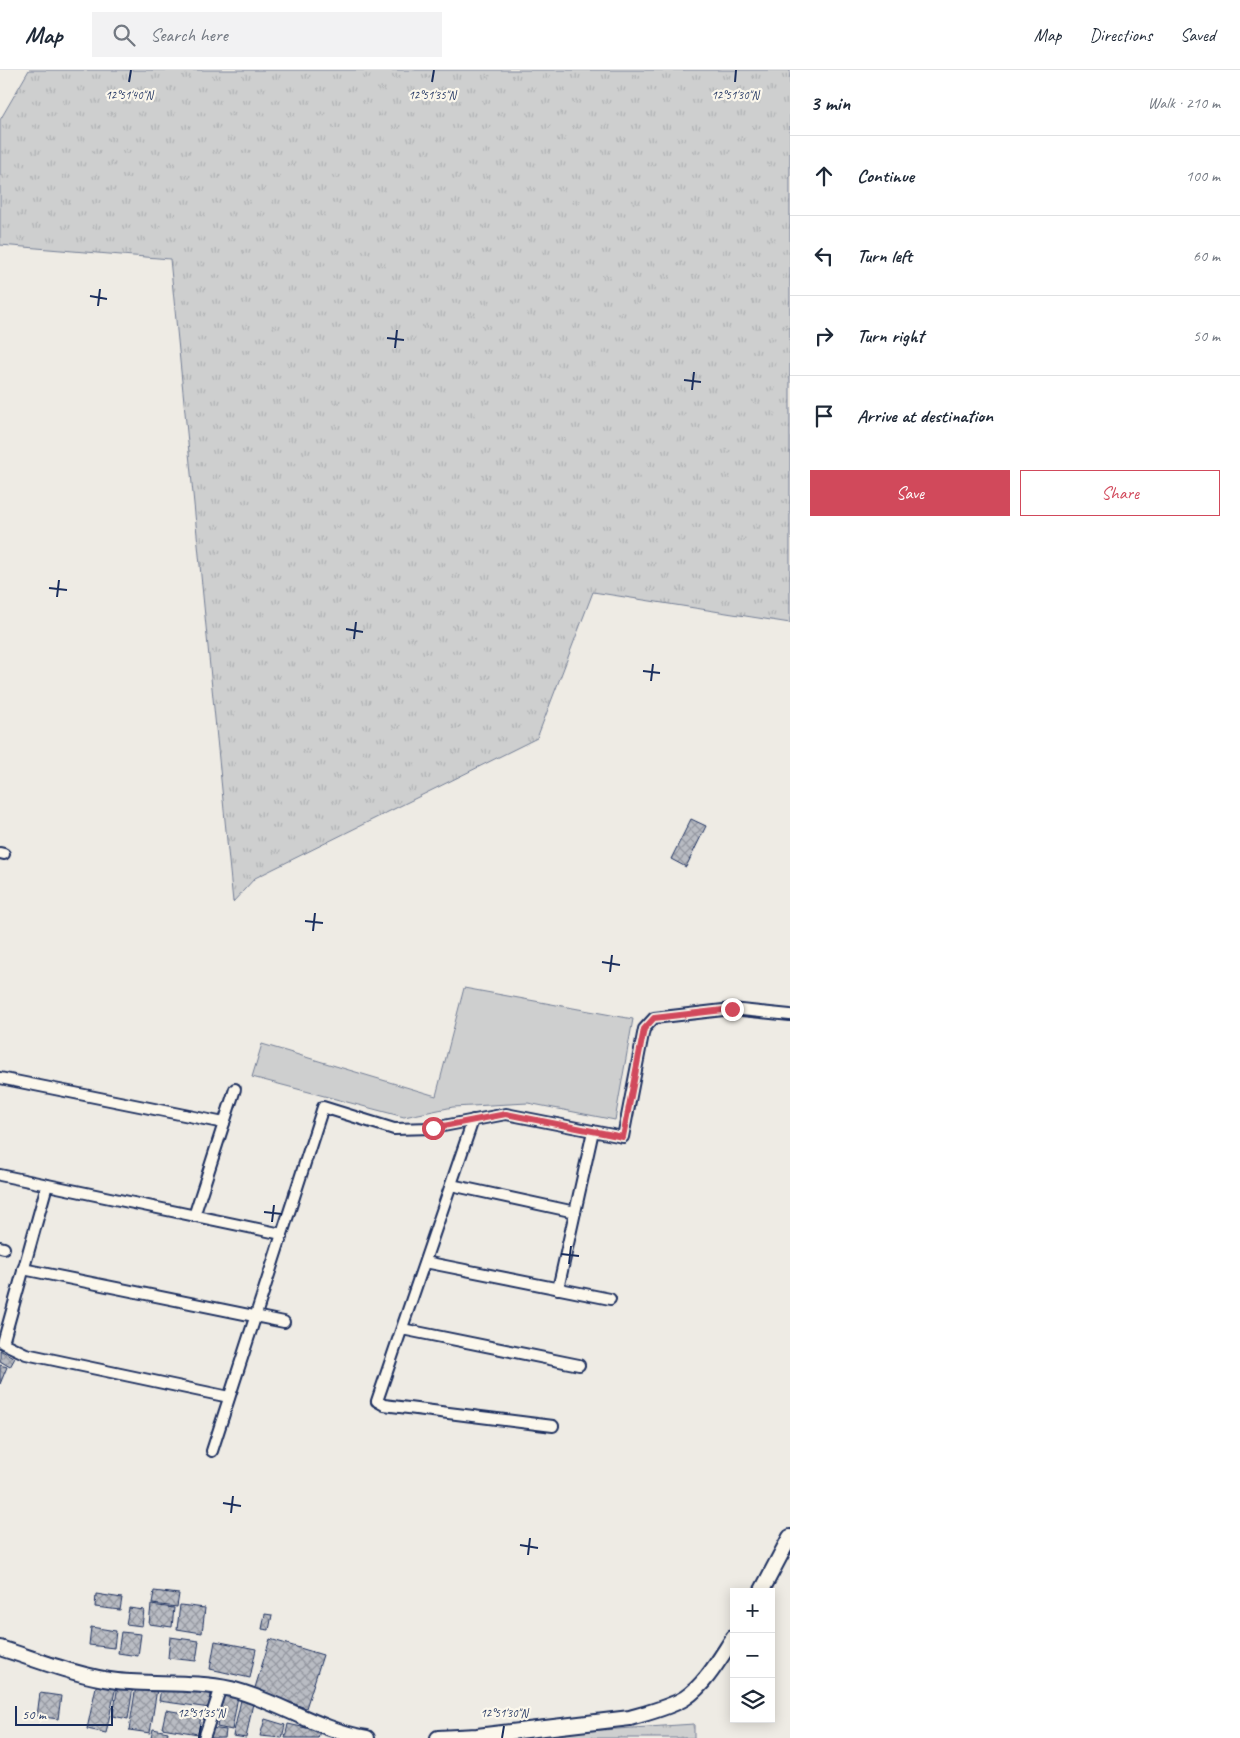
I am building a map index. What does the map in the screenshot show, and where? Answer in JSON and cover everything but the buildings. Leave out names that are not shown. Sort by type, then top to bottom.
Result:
[{"type":"street","points":[[212,1451],[323,1108],[394,1129],[433,1128],[506,1114],[623,1137],[644,1029],[654,1018],[732,1009],[790,1014]]},
{"type":"street","points":[[0,1078],[224,1123]]},
{"type":"street","points":[[194,1216],[235,1089]]},
{"type":"street","points":[[473,1120],[377,1401],[384,1405],[553,1426]]},
{"type":"street","points":[[558,1289],[593,1131]]},
{"type":"street","points":[[0,1175],[282,1234]]},
{"type":"street","points":[[46,1185],[3,1343],[26,1354],[229,1397]]},
{"type":"street","points":[[451,1185],[575,1212]]},
{"type":"street","points":[[425,1262],[610,1299]]},
{"type":"street","points":[[23,1269],[284,1322]]},
{"type":"street","points":[[402,1329],[579,1365]]},
{"type":"street","points":[[763,1588],[790,1537]]},
{"type":"street","points":[[438,1738],[477,1737],[630,1718],[684,1698],[699,1686],[730,1643]]},
{"type":"street","points":[[0,1648],[93,1677],[117,1681],[220,1687],[238,1691],[340,1731],[367,1738]]},
{"type":"street","points":[[204,1738],[220,1687]]},
{"type":"green space","points":[[29,70],[790,70],[790,623],[593,592],[537,738],[255,878],[233,902],[170,259],[0,245],[0,120]]},
{"type":"green space","points":[[464,988],[633,1019],[615,1120],[528,1103],[453,1107],[404,1117],[252,1077],[262,1044],[436,1096]]},
{"type":"green space","points":[[694,1724],[694,1738],[480,1738]]},
{"type":"route","points":[[433,1128],[506,1114],[623,1137],[644,1029],[654,1018],[732,1009]]}]
